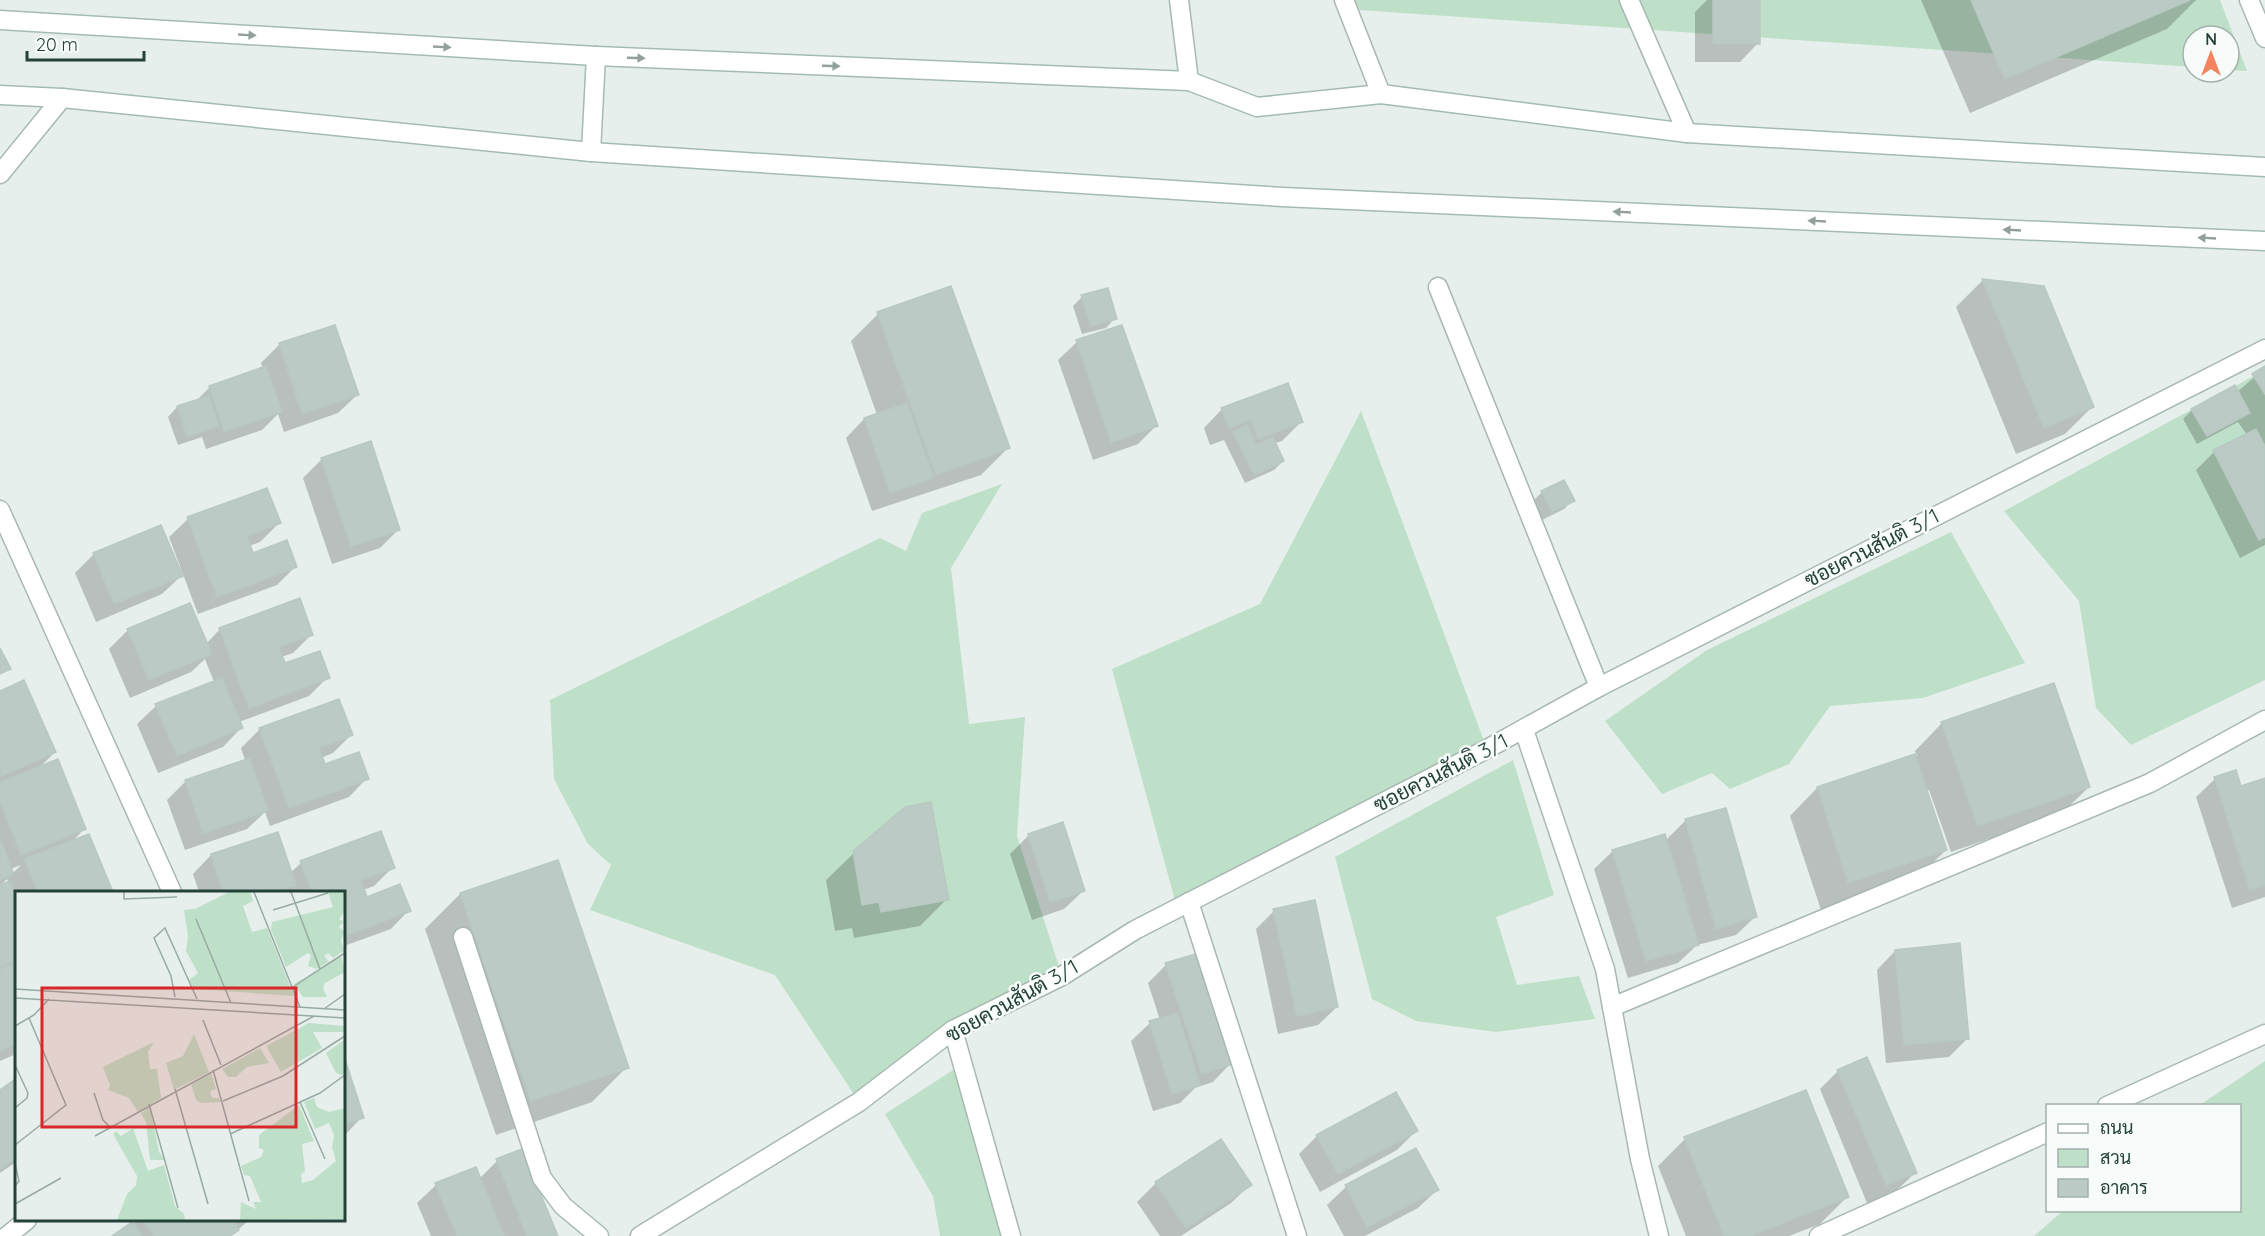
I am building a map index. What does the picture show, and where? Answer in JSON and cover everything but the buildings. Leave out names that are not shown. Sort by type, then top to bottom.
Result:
[{"type":"street","points":[[1179,0],[1189,81]]},
{"type":"street","points":[[1344,0],[1381,94]]},
{"type":"street","points":[[1629,0],[1687,133]]},
{"type":"street","points":[[2249,0],[2265,38]]},
{"type":"street","points":[[0,20],[596,56],[1189,81],[1257,107],[1381,94],[1687,133],[2265,167]]},
{"type":"street","points":[[591,152],[596,56]]},
{"type":"street","points":[[0,95],[62,98],[591,152],[1282,197],[2265,241]]},
{"type":"street","points":[[0,174],[62,98]]},
{"type":"street","points":[[1438,287],[1599,687]]},
{"type":"street","name":"ซอยควนสันติ 3/1","points":[[640,1236],[859,1102],[953,1030],[1062,976],[1136,930],[1524,730],[1599,687],[2265,349]]},
{"type":"street","points":[[0,510],[172,891]]},
{"type":"street","points":[[1612,1007],[2150,783],[2265,720]]},
{"type":"street","points":[[1524,730],[1605,969],[1640,1159],[1659,1236]]},
{"type":"street","points":[[1190,902],[1297,1236]]},
{"type":"street","points":[[463,937],[542,1178],[563,1206],[599,1236]]},
{"type":"street","points":[[953,1030],[1011,1236]]},
{"type":"street","points":[[2111,1104],[2265,1034]]},
{"type":"street","points":[[1819,1236],[2046,1133]]},
{"type":"street","points":[[7,1236],[26,1221]]},
{"type":"green space","points":[[1354,0],[2220,0],[2229,24],[2181,24],[2181,66],[1359,10]]},
{"type":"green space","points":[[2241,55],[2247,71],[2241,71]]},
{"type":"green space","points":[[2265,370],[2265,680],[2131,745],[2096,708],[2079,601],[2004,511]]},
{"type":"green space","points":[[1361,411],[1487,749],[1177,908],[1112,669],[1260,604]]},
{"type":"green space","points":[[1002,484],[951,568],[969,724],[1025,717],[1017,836],[1062,976],[859,1102],[775,975],[590,910],[611,865],[588,844],[554,779],[550,700],[880,538],[906,551],[922,513]]},
{"type":"green space","points":[[1951,532],[2025,663],[1923,698],[1830,706],[1789,764],[1730,789],[1712,773],[1662,794],[1605,721],[1707,650]]},
{"type":"green space","points":[[1513,760],[1554,895],[1496,917],[1517,985],[1579,976],[1595,1019],[1496,1032],[1416,1021],[1372,999],[1335,857]]},
{"type":"green space","points":[[2265,1061],[2265,1236],[2034,1236],[2062,1212],[2241,1212],[2241,1104],[2201,1104]]},
{"type":"green space","points":[[964,1063],[1007,1236],[940,1236],[933,1196],[885,1114]]}]
